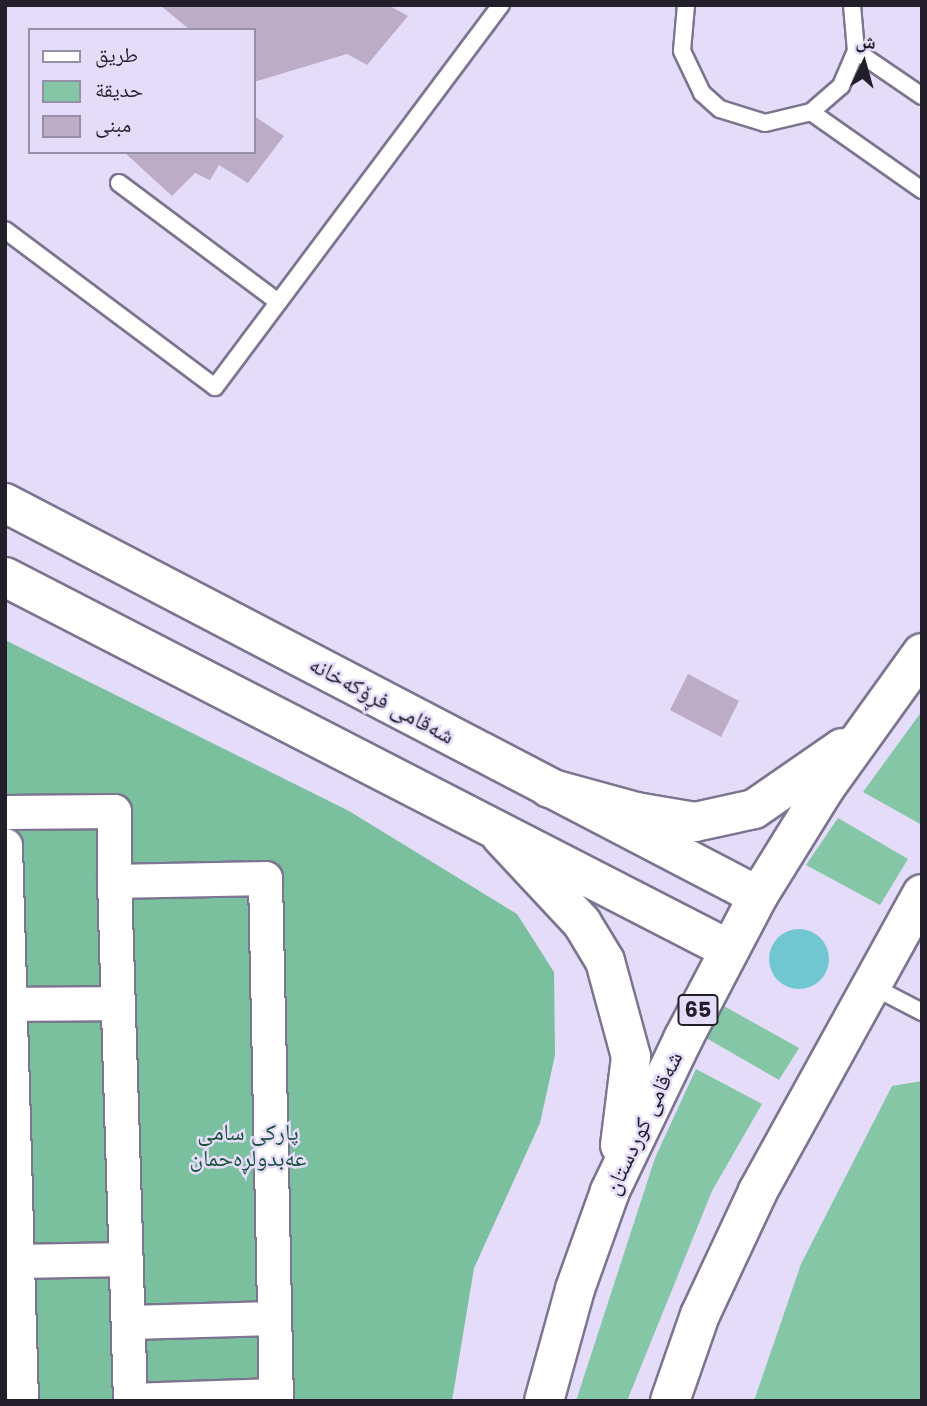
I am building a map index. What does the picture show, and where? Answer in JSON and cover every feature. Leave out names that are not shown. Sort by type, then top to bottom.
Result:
[{"type":"main road","name":"شەقامی فڕۆکەخانە","points":[[5,503],[758,896]]},
{"type":"main road","points":[[5,577],[501,836],[729,949]]},
{"type":"main road","name":"شەقامی کوردستان","points":[[544,1401],[575,1289],[610,1191],[729,949],[758,896],[825,788],[922,653]]},
{"type":"main road","points":[[549,788],[636,812],[695,822],[754,809],[869,729]]},
{"type":"main road","points":[[501,836],[582,923],[605,961],[622,1012],[631,1057],[625,1119],[610,1191]]},
{"type":"main road","points":[[670,1401],[700,1315],[758,1191],[922,894]]},
{"type":"street","points":[[5,811],[114,811],[114,881],[117,1003],[130,1401],[276,1398],[265,878],[114,881]]},
{"type":"street","points":[[5,845],[16,1261],[12,1321],[22,1401]]},
{"type":"street","points":[[10,1004],[117,1003]]},
{"type":"street","points":[[16,1261],[126,1259]]},
{"type":"street","points":[[129,1322],[274,1318]]},
{"type":"lane","points":[[5,230],[215,387],[501,5]]},
{"type":"lane","points":[[680,8],[682,51],[690,73],[720,108],[765,123],[811,112],[841,86],[856,51],[852,5]]},
{"type":"lane","points":[[856,51],[922,96]]},
{"type":"lane","points":[[811,112],[922,190]]},
{"type":"lane","points":[[119,183],[278,302]]},
{"type":"lane","points":[[870,985],[922,1013]]},
{"type":"green space","name":"پارکی سامی عەبدولڕەحمان","points":[[5,640],[349,811],[517,914],[554,972],[555,1055],[540,1123],[474,1268],[452,1401],[5,1401]]},
{"type":"green space","points":[[922,711],[922,825],[863,792]]},
{"type":"green space","points":[[838,818],[908,859],[880,905],[806,865]]},
{"type":"green space","points":[[722,1005],[799,1048],[779,1080],[706,1038]]},
{"type":"green space","points":[[696,1069],[762,1104],[712,1191],[627,1401],[576,1401],[655,1158]]},
{"type":"green space","points":[[922,1081],[922,1401],[754,1401],[801,1264],[892,1086]]},
{"type":"shaded area","points":[[793,929],[805,929],[824,942],[829,959],[827,971],[816,984],[805,989],[793,989],[774,976],[769,965],[769,953],[782,934]]},
{"type":"building","points":[[160,5],[388,5],[408,16],[367,65],[347,54],[256,81],[256,28],[188,28]]},
{"type":"building","points":[[256,117],[284,136],[248,183],[219,165],[210,180],[195,173],[172,196],[126,154],[256,154]]},
{"type":"building","points":[[688,674],[739,701],[721,737],[670,710]]}]
